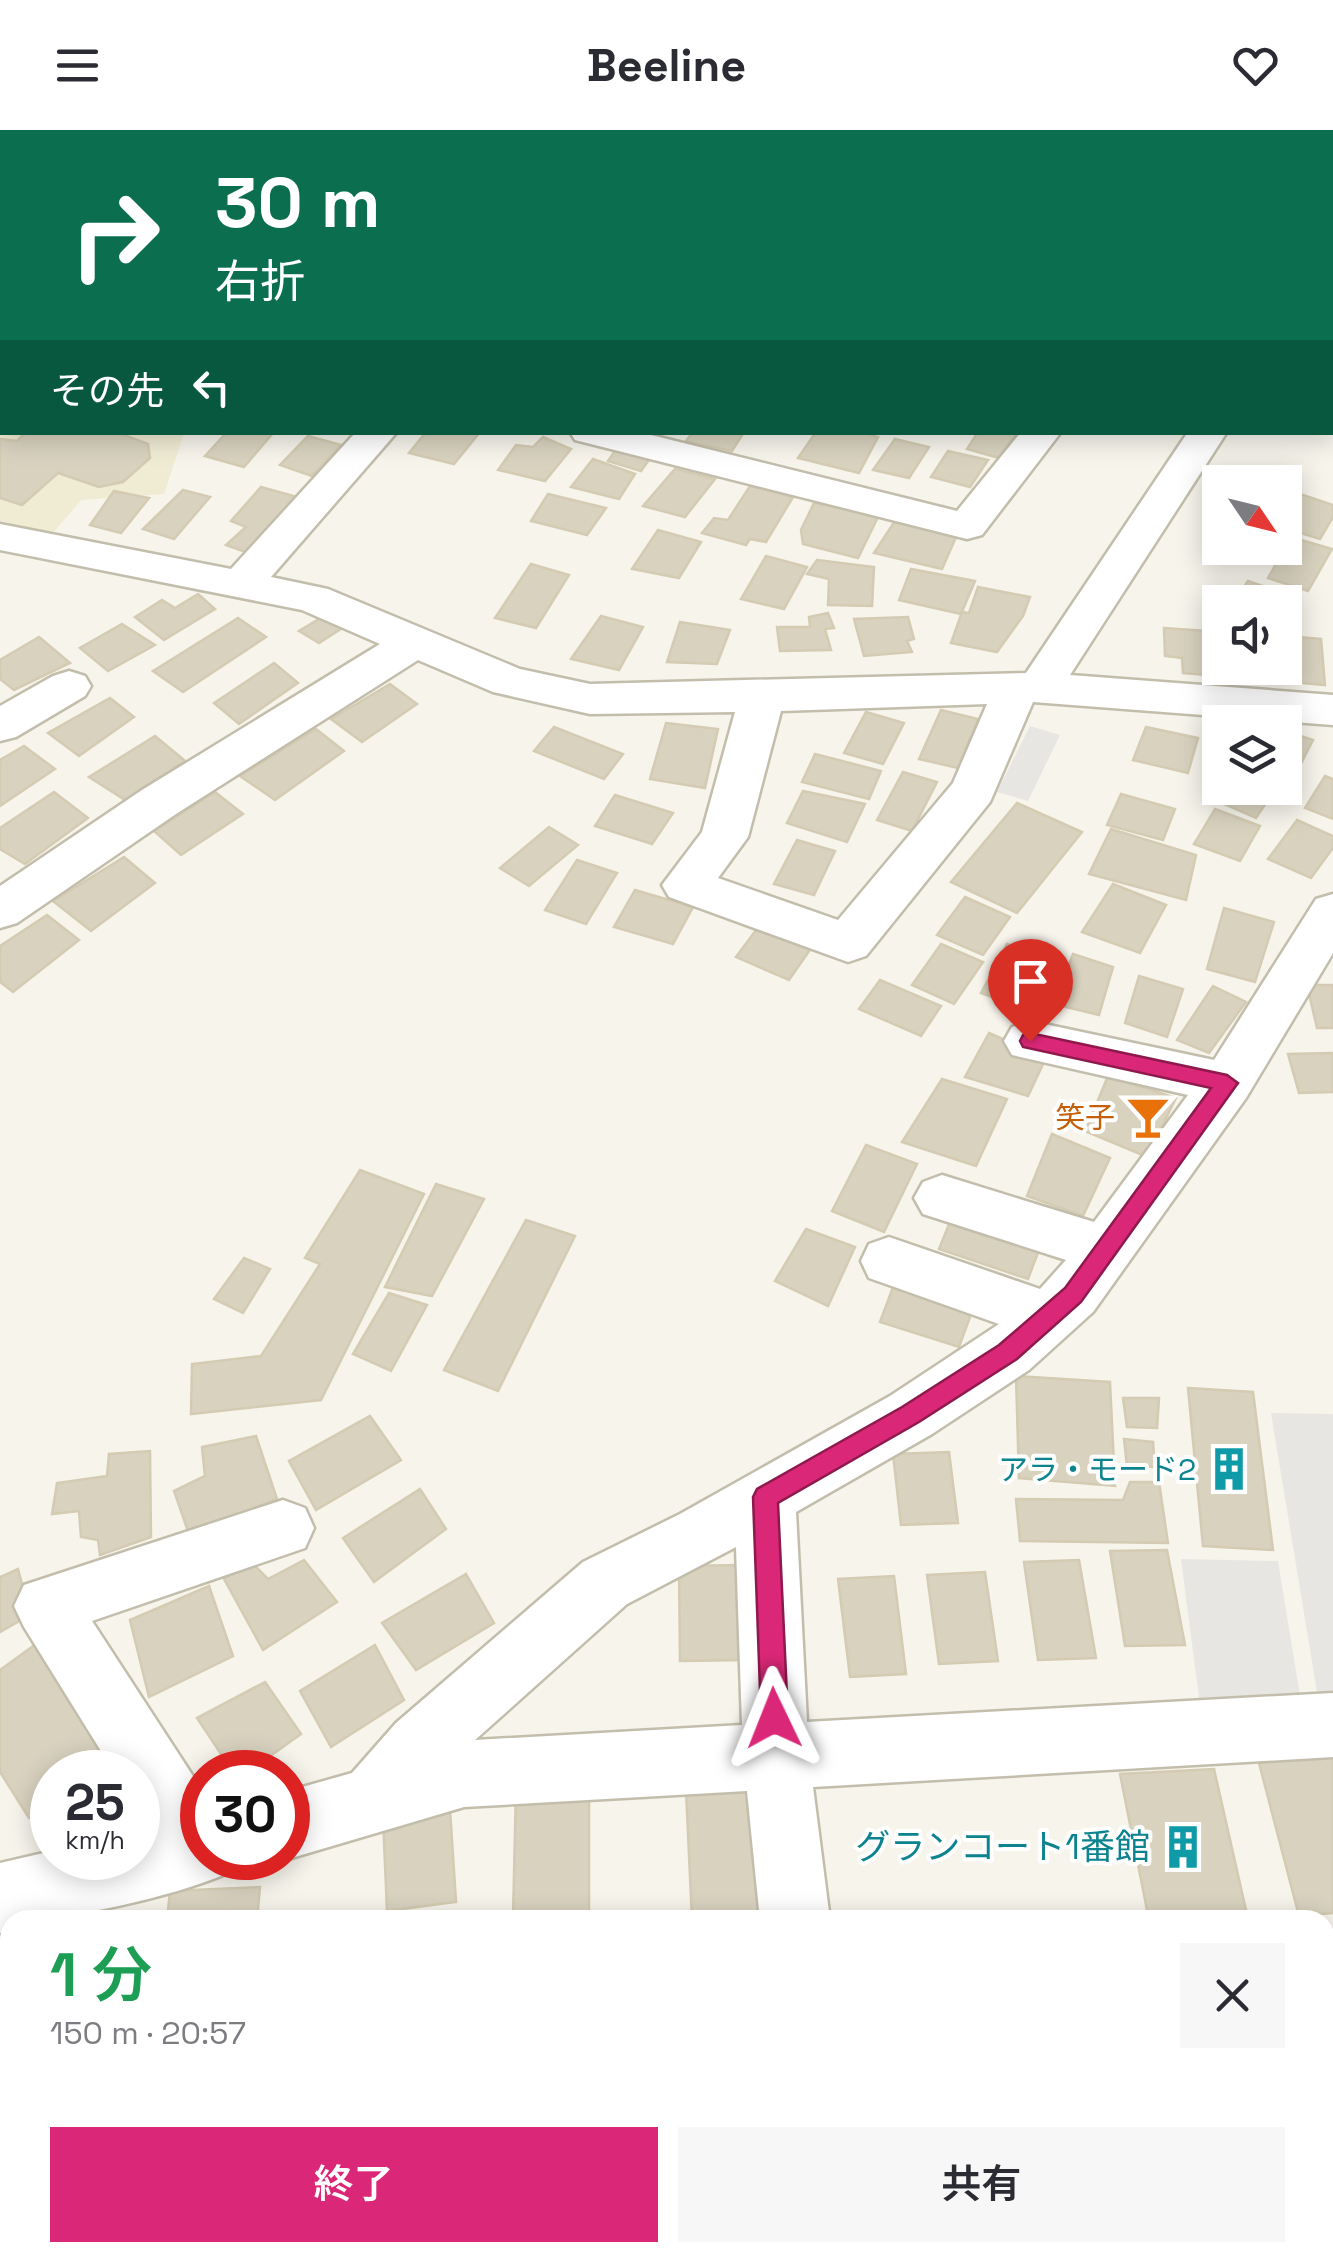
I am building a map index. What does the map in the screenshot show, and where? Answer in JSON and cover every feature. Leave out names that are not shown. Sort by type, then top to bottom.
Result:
[{"type":"street","points":[[242,582],[375,435]]},
{"type":"street","points":[[602,435],[967,526],[1040,435]]},
{"type":"street","points":[[744,472],[768,435]]},
{"type":"street","points":[[762,696],[724,837],[686,885],[848,943],[973,790],[1028,687],[1206,435]]},
{"type":"street","points":[[0,537],[242,582],[312,599],[509,682],[590,699],[1028,687],[1333,710]]},
{"type":"street","points":[[0,910],[159,802],[414,643]]},
{"type":"street","points":[[0,726],[69,686]]},
{"type":"street","points":[[373,1800],[419,1746],[606,1583],[910,1415],[1008,1352],[1073,1295],[1227,1083],[1333,912]]},
{"type":"street","points":[[1030,1041],[1227,1083]]},
{"type":"street","points":[[942,1198],[1106,1250]]},
{"type":"street","points":[[889,1261],[1048,1316]]},
{"type":"street","points":[[766,1497],[776,1755],[793,1910]]},
{"type":"street","points":[[180,1815],[46,1606],[284,1528]]},
{"type":"street","points":[[310,1819],[464,1774],[1333,1725]]},
{"type":"street","points":[[0,1898],[180,1854]]},
{"type":"shaded area","points":[[0,435],[183,435],[164,494],[81,500],[53,533],[0,521]]},
{"type":"shaded area","points":[[1030,726],[1060,735],[1028,801],[997,792]]},
{"type":"shaded area","points":[[1271,1413],[1333,1414],[1333,1693],[1317,1692]]},
{"type":"shaded area","points":[[1181,1559],[1278,1561],[1301,1702],[1199,1698]]},
{"type":"building","points":[[23,435],[124,435],[148,444],[150,458],[123,482],[99,487],[58,473],[22,505],[0,498],[0,439],[17,441]]},
{"type":"building","points":[[224,435],[271,435],[244,467],[205,456]]},
{"type":"building","points":[[424,435],[478,435],[454,464],[409,453]]},
{"type":"building","points":[[691,435],[742,435],[732,451],[686,441]]},
{"type":"building","points":[[814,435],[878,437],[859,473],[798,458]]},
{"type":"building","points":[[976,435],[1015,435],[999,458],[967,449]]},
{"type":"building","points":[[308,436],[341,445],[312,476],[280,465]]},
{"type":"building","points":[[543,437],[571,449],[545,481],[498,470],[516,445],[533,447]]},
{"type":"building","points":[[895,439],[929,447],[909,478],[873,470]]},
{"type":"building","points":[[617,448],[651,457],[641,471],[608,461]]},
{"type":"building","points":[[948,451],[988,460],[970,487],[931,477]]},
{"type":"building","points":[[593,459],[635,474],[619,499],[571,487]]},
{"type":"building","points":[[675,469],[715,479],[685,517],[643,506]]},
{"type":"building","points":[[750,486],[793,497],[766,542],[750,539],[746,545],[702,533],[714,518],[728,520]]},
{"type":"building","points":[[261,487],[297,497],[254,555],[226,545],[246,527],[231,521]]},
{"type":"building","points":[[183,490],[210,497],[174,539],[143,529]]},
{"type":"building","points":[[114,491],[149,498],[121,533],[90,525]]},
{"type":"building","points":[[548,494],[606,508],[587,535],[531,521]]},
{"type":"building","points":[[1302,495],[1333,505],[1333,517],[1320,539],[1302,533]]},
{"type":"building","points":[[814,503],[879,515],[858,558],[803,544],[801,530]]},
{"type":"building","points":[[895,521],[956,537],[942,569],[874,553]]},
{"type":"building","points":[[658,530],[701,542],[679,578],[632,569]]},
{"type":"building","points":[[1302,540],[1332,549],[1308,591],[1302,585],[1268,578],[1275,565],[1302,565]]},
{"type":"building","points":[[766,556],[807,567],[784,609],[741,599]]},
{"type":"building","points":[[817,560],[874,567],[872,606],[828,605],[829,579],[807,574]]},
{"type":"building","points":[[531,564],[569,575],[536,628],[495,618]]},
{"type":"building","points":[[911,569],[975,581],[961,614],[899,600]]},
{"type":"building","points":[[978,587],[1030,597],[1023,616],[997,652],[951,643],[962,612],[969,613]]},
{"type":"building","points":[[198,594],[215,609],[164,640],[135,617],[162,600],[175,608]]},
{"type":"building","points":[[329,613],[347,625],[319,643],[299,631]]},
{"type":"building","points":[[828,613],[834,628],[825,629],[831,650],[780,651],[777,627],[810,627],[809,617]]},
{"type":"building","points":[[601,616],[643,627],[619,670],[571,659]]},
{"type":"building","points":[[908,617],[914,639],[907,641],[912,652],[864,656],[854,619]]},
{"type":"building","points":[[238,618],[266,637],[183,692],[153,671]]},
{"type":"building","points":[[680,622],[730,630],[717,664],[667,662]]},
{"type":"building","points":[[122,624],[155,645],[108,671],[80,648]]},
{"type":"building","points":[[1164,628],[1202,631],[1202,675],[1183,673],[1182,658],[1165,656]]},
{"type":"building","points":[[39,637],[70,663],[14,690],[0,679],[0,660]]},
{"type":"building","points":[[1302,637],[1321,639],[1325,685],[1302,683]]},
{"type":"building","points":[[274,663],[298,683],[239,724],[214,703]]},
{"type":"building","points":[[390,684],[417,704],[362,742],[331,719]]},
{"type":"building","points":[[110,698],[134,717],[79,756],[48,733]]},
{"type":"building","points":[[941,710],[978,719],[958,768],[919,759]]},
{"type":"building","points":[[866,712],[904,723],[883,764],[844,753]]},
{"type":"building","points":[[666,723],[718,729],[705,788],[650,779]]},
{"type":"building","points":[[554,727],[623,754],[604,779],[534,751]]},
{"type":"building","points":[[1146,727],[1198,738],[1188,773],[1133,760]]},
{"type":"building","points":[[316,729],[344,751],[275,800],[240,776]]},
{"type":"building","points":[[155,736],[185,761],[125,800],[89,777]]},
{"type":"building","points":[[1302,736],[1313,740],[1302,761]]},
{"type":"building","points":[[24,746],[55,769],[0,806],[0,760]]},
{"type":"building","points":[[815,754],[881,771],[869,799],[802,782]]},
{"type":"building","points":[[903,772],[937,782],[912,831],[877,820]]},
{"type":"building","points":[[1325,776],[1333,779],[1333,819],[1305,808]]},
{"type":"building","points":[[803,791],[865,804],[847,842],[787,823]]},
{"type":"building","points":[[54,792],[88,818],[25,864],[0,849],[0,828]]},
{"type":"building","points":[[215,792],[243,814],[181,855],[154,831]]},
{"type":"building","points":[[1121,794],[1175,809],[1163,840],[1107,825]]},
{"type":"building","points":[[615,795],[673,813],[652,844],[595,826]]},
{"type":"building","points":[[1017,803],[1082,832],[1017,913],[951,882]]},
{"type":"building","points":[[1226,805],[1265,805],[1256,818]]},
{"type":"building","points":[[1215,809],[1260,826],[1240,861],[1194,844]]},
{"type":"building","points":[[1297,820],[1333,836],[1333,848],[1311,878],[1268,859]]},
{"type":"building","points":[[549,827],[578,845],[529,886],[500,868]]},
{"type":"building","points":[[1111,829],[1196,855],[1186,900],[1089,874]]},
{"type":"building","points":[[797,840],[835,851],[814,895],[774,884]]},
{"type":"building","points":[[124,857],[155,883],[91,931],[53,901]]},
{"type":"building","points":[[577,860],[617,873],[586,924],[545,910]]},
{"type":"building","points":[[1113,884],[1166,905],[1140,953],[1082,932]]},
{"type":"building","points":[[635,890],[693,907],[673,944],[614,927]]},
{"type":"building","points":[[965,897],[1010,917],[983,955],[937,935]]},
{"type":"building","points":[[1224,908],[1274,922],[1255,982],[1207,969]]},
{"type":"building","points":[[47,915],[79,940],[13,992],[0,982],[0,946]]},
{"type":"building","points":[[762,922],[814,944],[789,980],[736,957]]},
{"type":"building","points":[[941,944],[983,962],[954,1004],[912,985]]},
{"type":"building","points":[[1007,944],[1055,959],[1033,1011],[981,993]]},
{"type":"building","points":[[1073,954],[1113,967],[1099,1015],[1054,1004]]},
{"type":"building","points":[[1139,976],[1183,989],[1167,1037],[1125,1023]]},
{"type":"building","points":[[880,980],[941,1006],[921,1036],[859,1009]]},
{"type":"building","points":[[1307,985],[1333,985],[1333,1028],[1317,1028]]},
{"type":"building","points":[[1213,986],[1246,1002],[1209,1053],[1177,1040]]},
{"type":"building","points":[[989,1033],[1046,1058],[1028,1096],[965,1077]]},
{"type":"building","points":[[1333,1053],[1333,1092],[1299,1093],[1288,1054]]},
{"type":"building","points":[[1108,1076],[1176,1098],[1147,1157],[1085,1131]]},
{"type":"building","points":[[942,1079],[1007,1099],[976,1166],[902,1142]]},
{"type":"building","points":[[1052,1134],[1110,1158],[1083,1216],[1027,1196]]},
{"type":"building","points":[[866,1145],[917,1164],[884,1232],[832,1211]]},
{"type":"building","points":[[360,1170],[424,1194],[321,1400],[191,1414],[192,1364],[261,1356],[320,1264],[305,1258]]},
{"type":"building","points":[[436,1184],[484,1199],[432,1296],[385,1287]]},
{"type":"building","points":[[954,1212],[1042,1242],[1028,1279],[939,1249]]},
{"type":"building","points":[[526,1220],[575,1236],[498,1391],[444,1370]]},
{"type":"building","points":[[806,1229],[855,1247],[828,1306],[775,1281]]},
{"type":"building","points":[[244,1258],[270,1269],[243,1313],[214,1299]]},
{"type":"building","points":[[896,1279],[974,1306],[959,1347],[880,1322]]},
{"type":"building","points":[[389,1293],[427,1305],[391,1371],[353,1354]]},
{"type":"building","points":[[1016,1376],[1110,1382],[1115,1486],[1019,1478]]},
{"type":"building","name":"アラ・モード2","points":[[1188,1388],[1253,1392],[1273,1550],[1203,1546]]},
{"type":"building","points":[[1123,1398],[1159,1398],[1157,1428],[1127,1427]]},
{"type":"building","points":[[370,1416],[401,1460],[316,1510],[289,1461]]},
{"type":"building","points":[[256,1436],[277,1499],[189,1534],[174,1491],[205,1476],[202,1447]]},
{"type":"building","points":[[1124,1439],[1153,1442],[1155,1467],[1127,1466]]},
{"type":"building","points":[[150,1451],[151,1537],[100,1555],[98,1540],[81,1537],[79,1511],[52,1514],[57,1483],[107,1476],[109,1454]]},
{"type":"building","points":[[949,1452],[958,1523],[901,1525],[893,1454]]},
{"type":"building","points":[[1130,1482],[1159,1482],[1168,1543],[1020,1541],[1016,1499],[1123,1500]]},
{"type":"building","points":[[420,1489],[446,1529],[374,1582],[343,1538]]},
{"type":"building","points":[[1167,1550],[1185,1645],[1125,1646],[1110,1551]]},
{"type":"building","points":[[304,1560],[337,1602],[263,1650],[224,1579],[251,1562],[268,1579]]},
{"type":"building","points":[[1079,1560],[1096,1658],[1038,1660],[1024,1562]]},
{"type":"building","points":[[745,1565],[748,1660],[680,1661],[679,1566]]},
{"type":"building","points":[[18,1569],[30,1615],[0,1632],[0,1577]]},
{"type":"building","points":[[985,1572],[998,1661],[939,1664],[927,1575]]},
{"type":"building","points":[[466,1574],[494,1623],[416,1670],[382,1623]]},
{"type":"building","points":[[894,1576],[906,1674],[850,1677],[838,1579]]},
{"type":"building","points":[[209,1586],[233,1656],[149,1697],[130,1620]]},
{"type":"building","points":[[47,1636],[121,1750],[30,1750],[29,1818],[0,1772],[0,1670]]},
{"type":"building","points":[[375,1645],[404,1700],[331,1747],[300,1691]]},
{"type":"building","points":[[265,1682],[301,1734],[279,1750],[218,1750],[197,1718]]},
{"type":"building","points":[[1333,1757],[1333,1910],[1297,1910],[1259,1763]]},
{"type":"building","name":"グランコート1番館","points":[[1214,1769],[1246,1910],[1147,1910],[1120,1774]]},
{"type":"building","points":[[589,1787],[589,1910],[513,1910],[516,1789]]},
{"type":"building","points":[[759,1787],[768,1910],[692,1910],[686,1790]]},
{"type":"building","points":[[450,1809],[456,1902],[387,1910],[383,1818]]},
{"type":"building","points":[[260,1887],[258,1910],[168,1910],[170,1891]]},
{"type":"place","name":"笑子","points":[[1148,1117]]},
{"type":"place","name":"アラ・モード2","points":[[1229,1469]]},
{"type":"place","name":"グランコート1番館","points":[[1183,1847]]},
{"type":"route","points":[[774,1718],[766,1497],[910,1415],[1008,1352],[1073,1295],[1227,1083],[1030,1041]]}]
